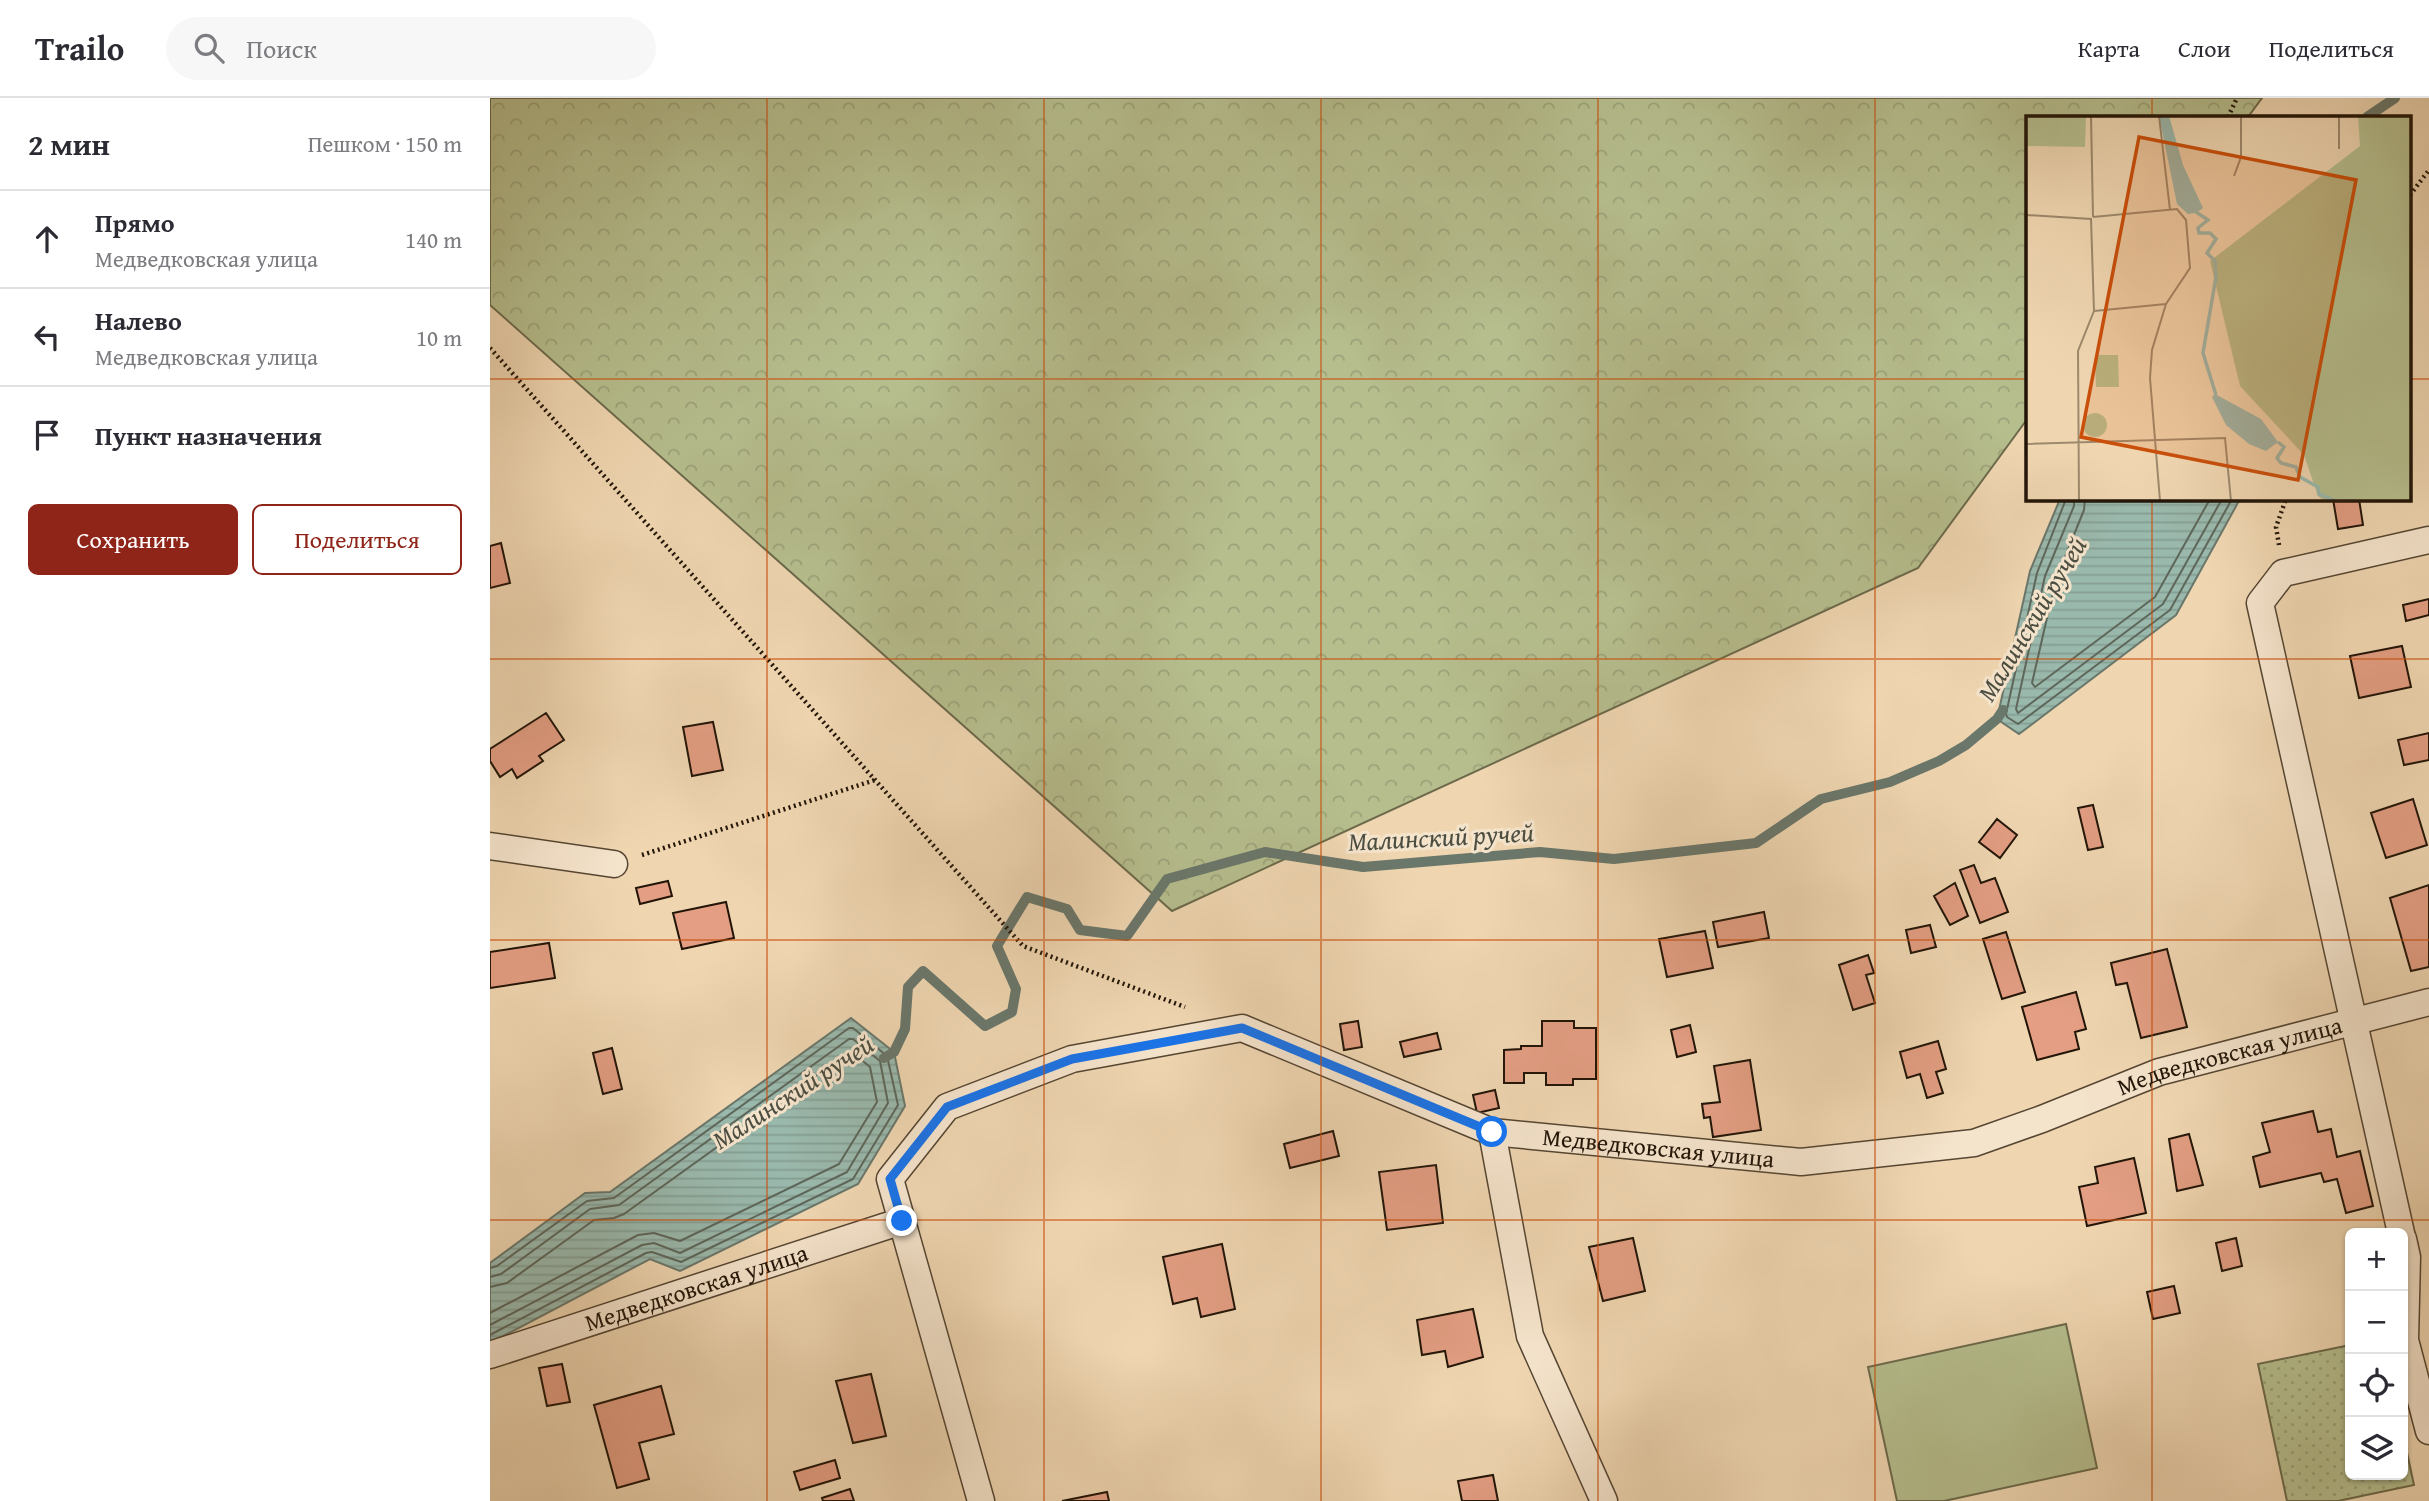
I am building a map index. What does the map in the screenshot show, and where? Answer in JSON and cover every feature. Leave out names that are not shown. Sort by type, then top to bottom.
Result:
[{"type":"street","points":[[2400,1228],[2260,603],[2283,573],[2429,540]]},
{"type":"street","points":[[490,846],[614,864]]},
{"type":"street","name":"Медведковская улица","points":[[981,1501],[890,1179],[947,1107],[1072,1059],[1242,1028],[1492,1132],[1801,1162],[1974,1143],[2159,1072],[2429,1002]]},
{"type":"street","points":[[1492,1132],[1530,1336],[1604,1501]]},
{"type":"street","name":"Медведковская улица","points":[[490,1355],[902,1221]]},
{"type":"street","points":[[2406,1291],[2405,1340],[2429,1431]]},
{"type":"path","points":[[2228,116],[2236,98]]},
{"type":"path","points":[[2412,192],[2429,170]]},
{"type":"path","points":[[490,348],[1023,946],[1190,1009]]},
{"type":"path","points":[[2283,573],[2276,527],[2286,500]]},
{"type":"path","points":[[614,864],[875,780]]},
{"type":"green space","points":[[490,98],[2262,98],[2249,116],[2026,116],[2026,421],[1918,568],[1172,911],[490,305]]},
{"type":"green space","points":[[2066,1324],[2097,1468],[1944,1501],[1897,1501],[1868,1367]]},
{"type":"green space","points":[[2345,1346],[2345,1480],[2408,1480],[2408,1457],[2414,1485],[2338,1501],[2287,1501],[2258,1364]]},
{"type":"water","points":[[2060,500],[2239,500],[2176,615],[2019,734],[1997,719],[2030,571]]},
{"type":"water","points":[[851,1018],[894,1052],[905,1106],[858,1184],[680,1271],[650,1259],[490,1343],[490,1263],[585,1193],[610,1192]]},
{"type":"building","points":[[2333,500],[2359,500],[2363,525],[2338,529]]},
{"type":"building","points":[[501,543],[510,583],[490,588],[490,546]]},
{"type":"building","points":[[2429,599],[2429,615],[2406,621],[2403,605]]},
{"type":"building","points":[[2402,646],[2411,687],[2359,698],[2350,656]]},
{"type":"building","points":[[546,713],[564,740],[539,756],[543,761],[517,778],[512,769],[500,777],[490,761],[490,749]]},
{"type":"building","points":[[713,722],[723,770],[692,776],[683,727]]},
{"type":"building","points":[[2429,733],[2429,760],[2404,765],[2398,740]]},
{"type":"building","points":[[2413,799],[2427,845],[2386,858],[2371,813]]},
{"type":"building","points":[[2093,805],[2103,847],[2088,850],[2078,808]]},
{"type":"building","points":[[1997,819],[2017,835],[2000,858],[1979,842]]},
{"type":"building","points":[[1974,865],[1981,883],[1995,878],[2008,912],[1980,923],[1960,870]]},
{"type":"building","points":[[668,881],[672,896],[640,904],[636,888]]},
{"type":"building","points":[[1955,883],[1968,916],[1950,925],[1934,896]]},
{"type":"building","points":[[2429,885],[2429,967],[2411,971],[2390,898]]},
{"type":"building","points":[[726,902],[734,938],[682,949],[673,913]]},
{"type":"building","points":[[1764,912],[1769,938],[1718,947],[1713,922]]},
{"type":"building","points":[[1930,925],[1936,947],[1911,953],[1906,930]]},
{"type":"building","points":[[1705,931],[1713,968],[1667,977],[1659,939]]},
{"type":"building","points":[[2006,932],[2025,992],[2002,999],[1983,939]]},
{"type":"building","points":[[549,943],[555,978],[490,988],[490,952]]},
{"type":"building","points":[[2167,949],[2187,1027],[2141,1038],[2127,983],[2116,985],[2111,963]]},
{"type":"building","points":[[1868,955],[1874,973],[1866,975],[1875,1003],[1853,1010],[1839,965]]},
{"type":"building","points":[[2076,992],[2086,1029],[2075,1032],[2079,1049],[2037,1060],[2022,1007]]},
{"type":"building","points":[[1358,1021],[1362,1047],[1344,1050],[1340,1024]]},
{"type":"building","points":[[1542,1021],[1574,1021],[1574,1028],[1596,1028],[1596,1079],[1573,1079],[1573,1085],[1546,1085],[1546,1073],[1524,1073],[1524,1083],[1504,1083],[1504,1050],[1521,1049],[1521,1046],[1542,1046]]},
{"type":"building","points":[[1690,1025],[1696,1052],[1677,1057],[1671,1030]]},
{"type":"building","points":[[1437,1033],[1441,1049],[1404,1057],[1400,1042]]},
{"type":"building","points":[[1938,1041],[1946,1069],[1936,1072],[1943,1093],[1927,1098],[1920,1074],[1907,1078],[1900,1052]]},
{"type":"building","points":[[612,1048],[622,1089],[603,1094],[593,1053]]},
{"type":"building","points":[[1750,1060],[1761,1130],[1713,1137],[1710,1117],[1704,1118],[1702,1104],[1720,1102],[1714,1066]]},
{"type":"building","points":[[1495,1090],[1499,1108],[1477,1113],[1473,1095]]},
{"type":"building","points":[[2313,1111],[2318,1132],[2331,1129],[2337,1157],[2360,1151],[2373,1206],[2346,1213],[2337,1179],[2324,1182],[2321,1173],[2260,1187],[2253,1157],[2270,1152],[2262,1123]]},
{"type":"building","points":[[1333,1131],[1339,1156],[1290,1168],[1284,1144]]},
{"type":"building","points":[[2189,1134],[2203,1185],[2177,1191],[2169,1139]]},
{"type":"building","points":[[2134,1158],[2146,1213],[2087,1226],[2079,1187],[2098,1183],[2095,1167]]},
{"type":"building","points":[[1436,1165],[1443,1223],[1387,1230],[1379,1172]]},
{"type":"building","points":[[1633,1238],[1645,1291],[1603,1301],[1589,1247]]},
{"type":"building","points":[[2236,1238],[2242,1266],[2222,1271],[2216,1243]]},
{"type":"building","points":[[1222,1244],[1235,1309],[1201,1317],[1197,1298],[1173,1304],[1163,1257]]},
{"type":"building","points":[[2174,1286],[2180,1313],[2153,1319],[2147,1292]]},
{"type":"building","points":[[1473,1309],[1483,1357],[1448,1367],[1445,1351],[1422,1355],[1417,1320]]},
{"type":"building","points":[[562,1364],[570,1402],[547,1406],[539,1368]]},
{"type":"building","points":[[871,1374],[886,1436],[853,1443],[836,1381]]},
{"type":"building","points":[[661,1386],[674,1434],[639,1443],[649,1479],[617,1488],[594,1405]]},
{"type":"building","points":[[835,1460],[840,1478],[800,1490],[794,1472]]},
{"type":"building","points":[[1493,1475],[1498,1501],[1462,1501],[1458,1481]]},
{"type":"building","points":[[850,1489],[854,1501],[823,1501],[822,1498]]},
{"type":"building","points":[[1107,1492],[1109,1501],[1062,1501]]},
{"type":"waterway","name":"Малинский ручей","points":[[2368,116],[2395,98]]},
{"type":"waterway","name":"Малинский ручей","points":[[884,1058],[894,1052],[905,1029],[908,987],[923,971],[985,1026],[1012,1012],[1016,989],[997,946],[1027,897],[1067,909],[1080,930],[1127,936],[1167,879],[1265,852],[1363,867],[1540,852],[1614,859],[1756,843],[1821,799],[1890,782],[1939,761],[1966,745],[1997,719],[2003,710]]},
{"type":"route","points":[[902,1221],[890,1179],[947,1107],[1072,1059],[1242,1028],[1492,1132]]}]
